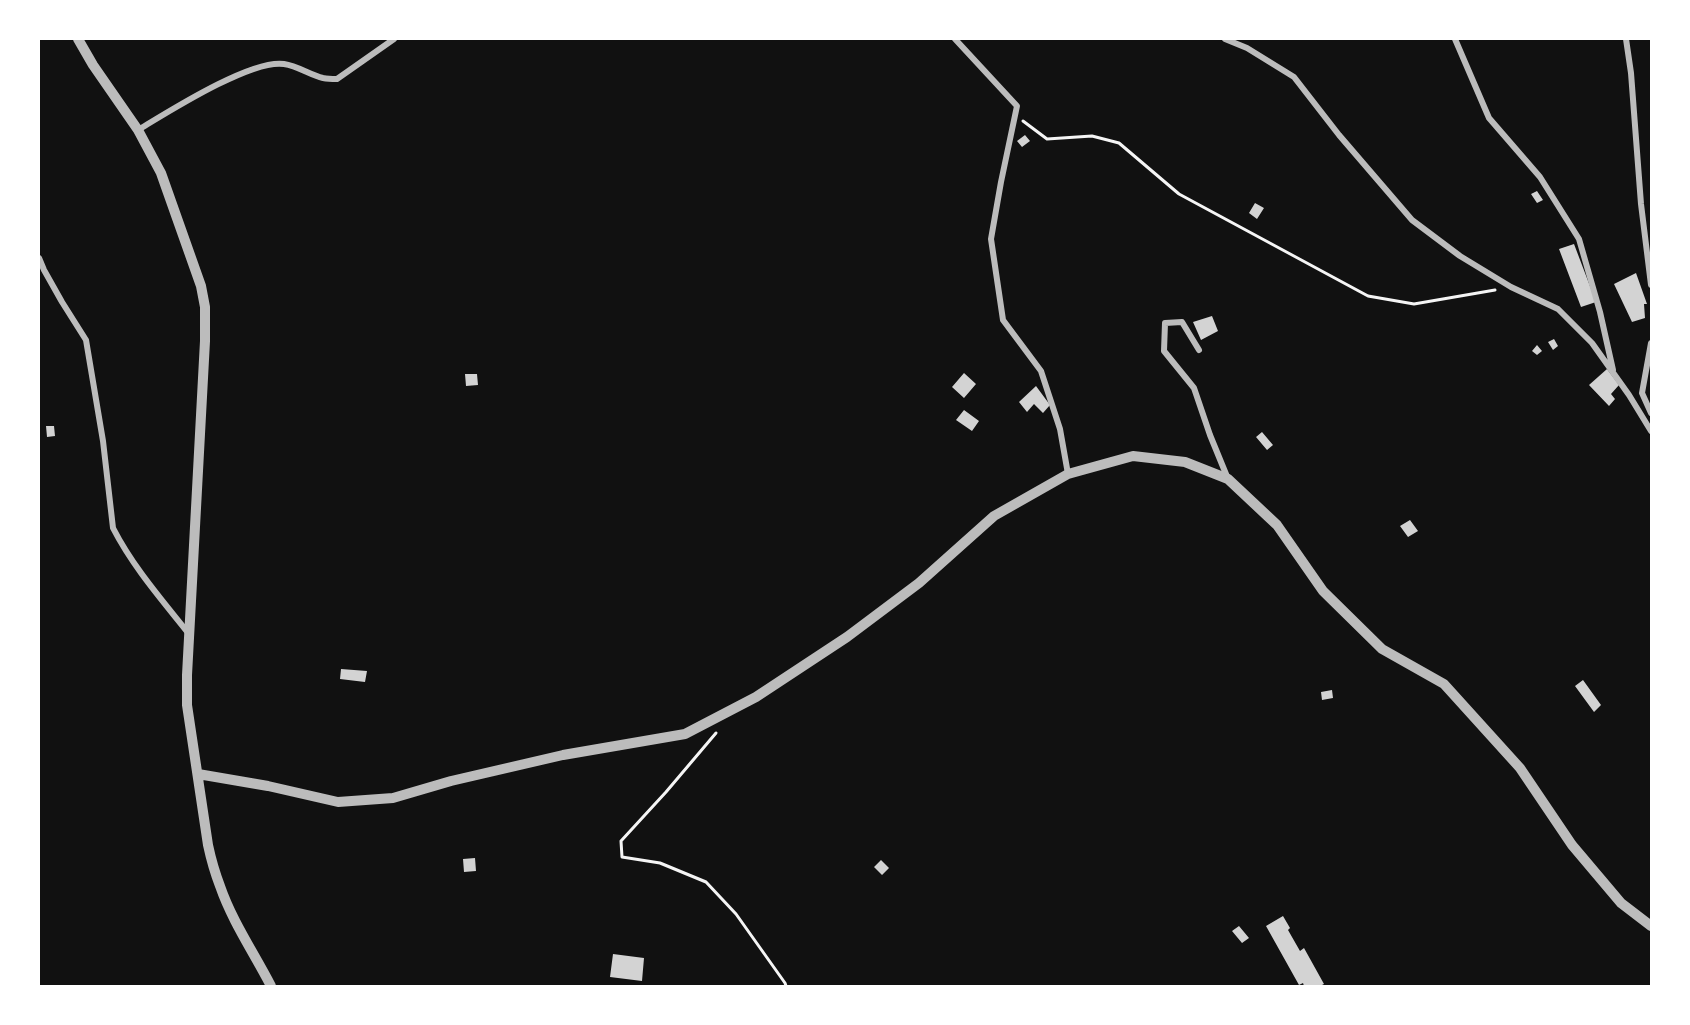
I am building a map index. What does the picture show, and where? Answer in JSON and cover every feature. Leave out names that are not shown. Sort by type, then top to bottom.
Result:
[{"type":"street","points":[[78,39],[138,130],[160,173],[201,286],[205,341],[189,634],[188,705],[208,845],[220,887],[271,986]]},
{"type":"street","points":[[138,130],[238,74],[270,64],[285,64],[324,78],[337,79],[394,39]]},
{"type":"street","points":[[955,39],[1017,106],[991,239],[1003,320],[1041,371],[1060,429],[1068,474]]},
{"type":"street","points":[[1225,39],[1247,48],[1294,77],[1339,135],[1412,220],[1460,256],[1511,287],[1558,309],[1592,343],[1651,431]]},
{"type":"street","points":[[1455,39],[1489,118],[1540,177],[1579,239],[1600,312],[1614,374]]},
{"type":"street","points":[[1626,39],[1651,285]]},
{"type":"street","points":[[39,258],[62,302],[86,340],[103,441],[113,528],[157,593],[189,634]]},
{"type":"street","points":[[1199,350],[1182,322],[1165,323],[1164,351],[1194,388],[1228,479]]},
{"type":"street","points":[[1651,343],[1642,393],[1651,412]]},
{"type":"street","points":[[198,774],[268,786],[338,802],[393,798],[451,781],[563,755],[685,734],[756,697],[847,637],[919,583],[994,516],[1068,474],[1133,456],[1185,462],[1228,479],[1277,525],[1323,591],[1382,649],[1444,684],[1520,768],[1572,844],[1621,903],[1651,927]]},
{"type":"path","points":[[1015,116],[1047,139],[1092,136],[1119,143],[1179,194],[1368,296],[1414,304],[1511,287]]},
{"type":"path","points":[[716,732],[621,841],[622,857],[660,863],[706,882],[736,914],[786,986]]},
{"type":"building","points":[[1025,135],[1030,141],[1022,147],[1017,141]]},
{"type":"building","points":[[1537,191],[1543,200],[1537,203],[1531,194]]},
{"type":"building","points":[[1255,203],[1264,208],[1257,219],[1249,213]]},
{"type":"building","points":[[1574,244],[1596,302],[1581,307],[1559,249]]},
{"type":"building","points":[[1636,273],[1647,304],[1644,304],[1645,318],[1632,322],[1614,284]]},
{"type":"building","points":[[1212,316],[1218,331],[1201,340],[1193,322]]},
{"type":"building","points":[[1554,339],[1558,346],[1553,350],[1548,342]]},
{"type":"building","points":[[1537,345],[1542,351],[1537,355],[1532,351]]},
{"type":"building","points":[[1607,369],[1619,385],[1611,394],[1615,399],[1609,406],[1589,385]]},
{"type":"building","points":[[964,373],[976,384],[964,398],[952,387]]},
{"type":"building","points":[[465,374],[477,374],[478,385],[466,386]]},
{"type":"building","points":[[1036,386],[1050,405],[1043,413],[1034,404],[1027,412],[1019,402]]},
{"type":"building","points":[[964,410],[979,421],[972,431],[956,420]]},
{"type":"building","points":[[46,426],[54,426],[55,436],[47,437]]},
{"type":"building","points":[[1262,432],[1273,445],[1267,450],[1256,437]]},
{"type":"building","points":[[1410,520],[1418,531],[1408,537],[1400,526]]},
{"type":"building","points":[[341,669],[367,671],[365,682],[340,679]]},
{"type":"building","points":[[1583,680],[1601,705],[1594,712],[1575,686]]},
{"type":"building","points":[[1332,690],[1333,698],[1322,700],[1321,692]]},
{"type":"building","points":[[475,858],[476,871],[464,872],[463,859]]},
{"type":"building","points":[[881,860],[889,868],[882,875],[874,867]]},
{"type":"building","points":[[1283,916],[1300,951],[1304,948],[1324,984],[1304,986],[1303,983],[1299,985],[1266,926]]},
{"type":"building","points":[[1239,926],[1249,938],[1242,943],[1232,931]]},
{"type":"building","points":[[613,954],[644,958],[642,981],[610,977]]}]
